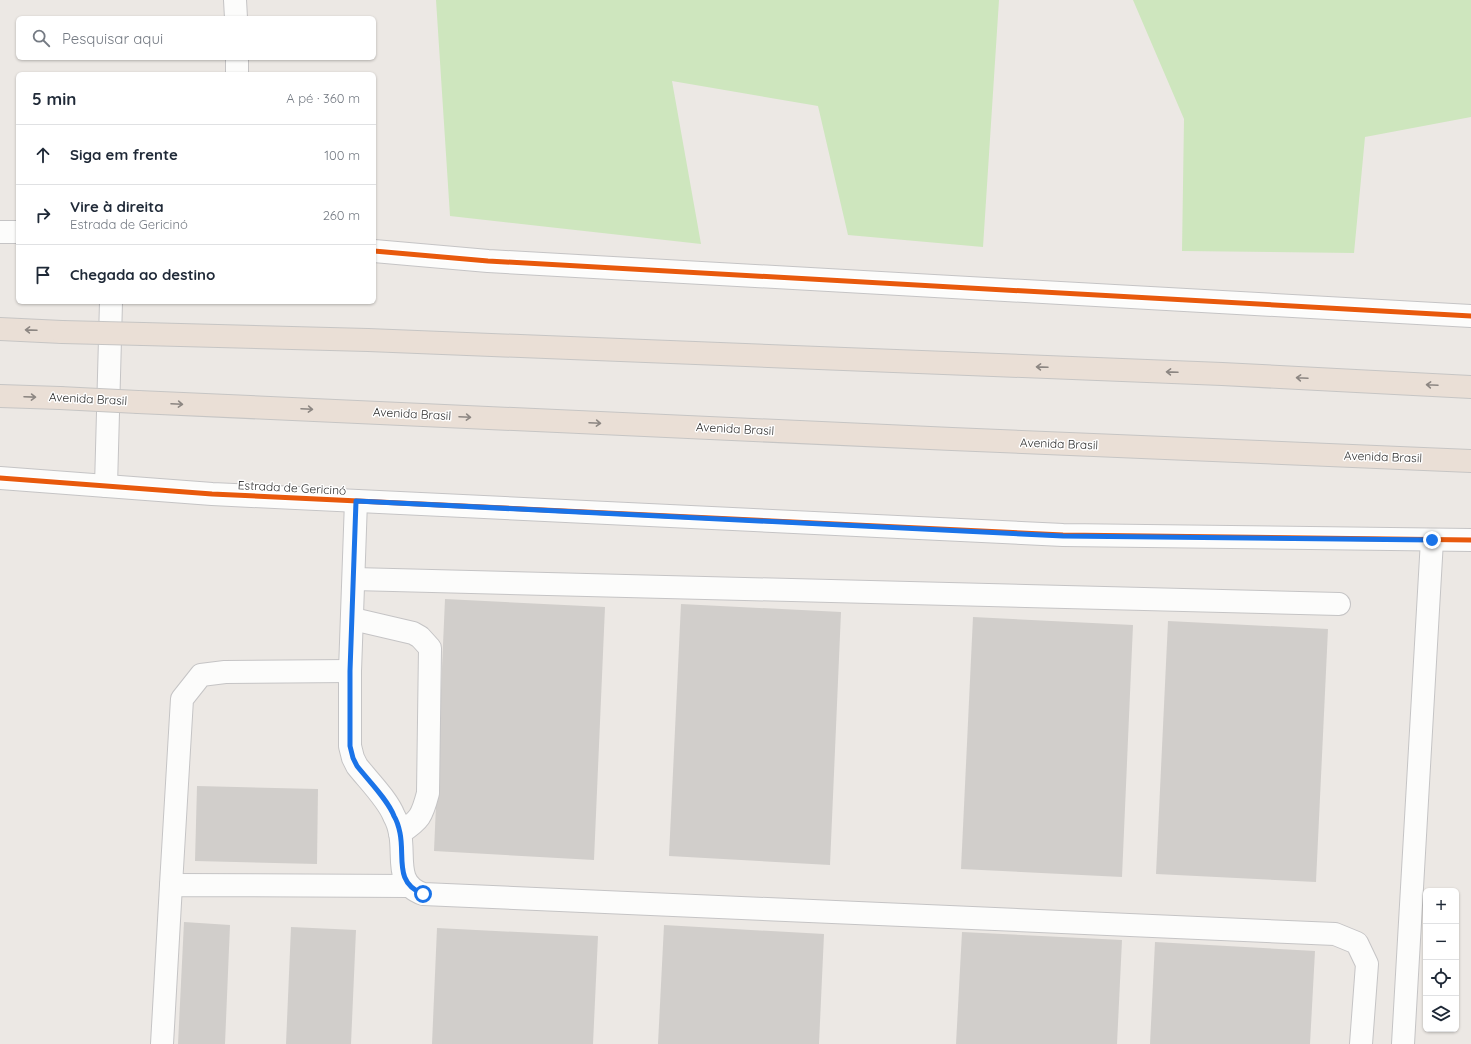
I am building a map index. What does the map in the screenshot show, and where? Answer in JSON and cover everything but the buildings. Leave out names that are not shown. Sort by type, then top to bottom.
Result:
[{"type":"highway","points":[[0,329],[376,340],[1214,374],[1471,387]]},
{"type":"highway","name":"Avenida Brasil","points":[[0,396],[944,439],[1471,461]]},
{"type":"street","points":[[235,0],[236,16]]},
{"type":"street","points":[[237,60],[237,72]]},
{"type":"street","points":[[0,232],[16,232]]},
{"type":"street","points":[[376,250],[496,262],[1471,316]]},
{"type":"street","points":[[106,486],[111,304]]},
{"type":"street","name":"Estrada de Gericinó","points":[[0,478],[212,494],[1063,536],[1471,540]]},
{"type":"street","points":[[356,501],[350,671],[350,746],[357,766],[394,814],[400,833],[403,874],[409,886],[414,891],[423,894],[1335,934],[1357,943],[1367,964],[1361,1044]]},
{"type":"street","points":[[1403,1044],[1432,540]]},
{"type":"street","points":[[354,579],[1339,604]]},
{"type":"street","points":[[353,619],[413,633],[420,637],[430,648],[428,793],[424,811],[413,824],[400,833]]},
{"type":"street","points":[[162,1044],[182,700],[201,675],[225,672],[350,671]]},
{"type":"street","points":[[171,885],[409,886]]},
{"type":"green space","points":[[436,0],[999,0],[983,247],[848,235],[818,106],[672,81],[701,244],[450,216]]},
{"type":"green space","points":[[1133,0],[1471,0],[1471,117],[1365,137],[1354,253],[1182,251],[1184,119]]},
{"type":"cycle path","points":[[376,251],[488,261],[1471,316]]},
{"type":"cycle path","points":[[0,478],[212,494],[1063,535],[1471,540]]},
{"type":"route","points":[[423,894],[414,891],[409,886],[403,874],[400,833],[394,814],[357,766],[350,746],[350,671],[356,501],[1063,536],[1432,540]]}]
